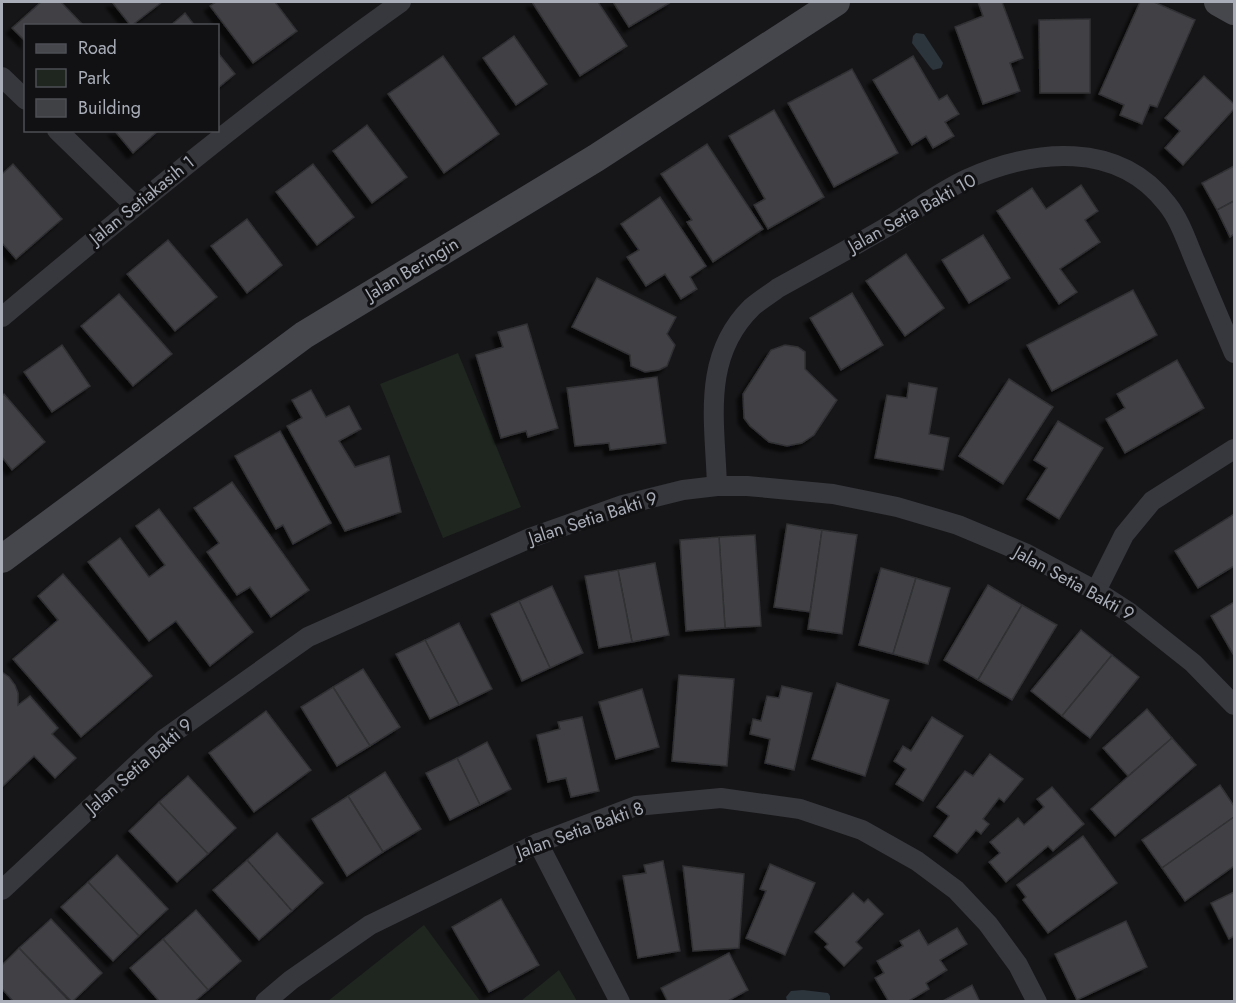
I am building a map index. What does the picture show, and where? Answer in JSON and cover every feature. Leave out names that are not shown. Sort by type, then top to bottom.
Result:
[{"type":"street","name":"Jalan Setiakasih 1","points":[[2,316],[134,205],[326,56],[401,2]]},
{"type":"street","name":"Jalan Beringin","points":[[2,559],[304,335],[596,158],[836,2]]},
{"type":"street","points":[[1218,2],[1234,11]]},
{"type":"street","points":[[2,77],[24,98]]},
{"type":"street","points":[[59,132],[134,205]]},
{"type":"street","name":"Jalan Setia Bakti 10","points":[[717,486],[713,388],[719,358],[734,327],[753,306],[778,288],[967,179],[1012,163],[1048,156],[1082,155],[1112,163],[1137,175],[1152,187],[1168,205],[1181,228],[1234,353]]},
{"type":"street","points":[[1096,591],[1124,535],[1152,501],[1234,449]]},
{"type":"street","name":"Jalan Setia Bakti 9","points":[[2,890],[163,740],[308,637],[503,550],[623,505],[673,492],[717,486],[784,488],[833,494],[897,507],[958,525],[1027,554],[1096,591],[1130,613],[1193,663],[1234,705]]},
{"type":"street","name":"Jalan Setia Bakti 8","points":[[265,1002],[291,980],[370,925],[538,843],[636,806],[721,798],[800,809],[862,830],[917,861],[956,890],[988,924],[1018,965],[1037,1002]]},
{"type":"street","points":[[538,843],[620,1002]]},
{"type":"green space","points":[[458,353],[521,507],[443,538],[380,384]]},
{"type":"green space","points":[[424,925],[480,1001],[328,1001]]},
{"type":"green space","points":[[559,970],[577,1001],[521,1001]]},
{"type":"shaded area","points":[[916,33],[924,34],[943,63],[941,68],[933,70],[912,43]]},
{"type":"shaded area","points":[[791,991],[828,993],[830,1001],[787,1001],[786,997]]},
{"type":"building","points":[[41,2],[61,2],[82,24],[24,24],[24,40],[12,28]]},
{"type":"building","points":[[112,2],[162,2],[134,24],[129,24]]},
{"type":"building","points":[[216,2],[275,2],[297,31],[253,63],[210,6]]},
{"type":"building","points":[[532,2],[598,2],[627,46],[580,76]]},
{"type":"building","points":[[613,2],[671,2],[629,27]]},
{"type":"building","points":[[978,2],[1002,2],[1023,58],[1010,63],[1020,91],[983,104],[955,27],[983,16]]},
{"type":"building","points":[[1140,2],[1154,2],[1195,20],[1157,107],[1150,105],[1142,124],[1120,115],[1124,105],[1099,94]]},
{"type":"building","points":[[185,13],[193,24],[172,24]]},
{"type":"building","points":[[1090,19],[1090,93],[1040,93],[1039,20]]},
{"type":"building","points":[[514,36],[547,84],[516,105],[483,58]]},
{"type":"building","points":[[219,54],[235,74],[219,87]]},
{"type":"building","points":[[443,56],[499,134],[444,173],[388,94]]},
{"type":"building","points":[[913,56],[939,100],[947,95],[959,114],[945,122],[954,136],[933,148],[926,136],[912,145],[873,80]]},
{"type":"building","points":[[852,69],[898,153],[834,187],[788,103]]},
{"type":"building","points":[[1204,76],[1234,104],[1234,109],[1183,165],[1165,148],[1180,131],[1165,118]]},
{"type":"building","points":[[774,110],[824,197],[768,229],[754,205],[765,199],[729,136]]},
{"type":"building","points":[[367,125],[407,177],[372,203],[333,151]]},
{"type":"building","points":[[116,132],[157,132],[133,153]]},
{"type":"building","points":[[707,144],[763,229],[713,262],[687,222],[692,220],[661,174]]},
{"type":"building","points":[[13,164],[62,219],[16,259],[2,243],[2,174]]},
{"type":"building","points":[[313,164],[354,217],[317,245],[276,192]]},
{"type":"building","points":[[1234,166],[1234,201],[1217,210],[1202,183]]},
{"type":"building","points":[[1081,185],[1098,211],[1085,220],[1100,242],[1060,269],[1077,292],[1059,304],[997,211],[1032,188],[1046,209]]},
{"type":"building","points":[[660,197],[706,266],[690,277],[697,289],[681,299],[665,274],[646,286],[627,257],[639,250],[621,224]]},
{"type":"building","points":[[1234,201],[1234,234],[1230,237],[1217,210]]},
{"type":"building","points":[[247,219],[282,265],[247,293],[211,246]]},
{"type":"building","points":[[983,235],[1010,278],[969,303],[942,260]]},
{"type":"building","points":[[168,240],[217,297],[175,331],[127,274]]},
{"type":"building","points":[[906,254],[944,308],[905,336],[866,281]]},
{"type":"building","points":[[597,278],[676,317],[667,334],[675,345],[667,366],[645,372],[631,366],[630,355],[572,327]]},
{"type":"building","points":[[1133,290],[1157,335],[1052,391],[1027,345]]},
{"type":"building","points":[[852,293],[883,345],[841,370],[810,318]]},
{"type":"building","points":[[119,294],[172,354],[133,386],[81,326]]},
{"type":"building","points":[[527,324],[558,428],[528,437],[526,431],[501,438],[476,355],[503,347],[498,332]]},
{"type":"building","points":[[62,345],[90,386],[52,412],[24,372]]},
{"type":"building","points":[[785,345],[798,347],[805,352],[805,369],[837,400],[814,435],[802,443],[787,446],[769,442],[750,426],[744,418],[743,394],[771,350]]},
{"type":"building","points":[[1177,360],[1204,408],[1125,453],[1106,419],[1125,408],[1117,394]]},
{"type":"building","points":[[657,377],[666,443],[610,450],[609,443],[575,446],[567,388]]},
{"type":"building","points":[[1009,379],[1053,407],[1003,484],[959,456]]},
{"type":"building","points":[[909,383],[937,388],[929,434],[949,438],[943,470],[875,458],[887,395],[907,398]]},
{"type":"building","points":[[311,390],[326,417],[349,406],[361,429],[339,441],[355,467],[389,456],[401,512],[345,531],[287,426],[302,418],[292,400]]},
{"type":"building","points":[[4,394],[45,442],[12,470],[2,457],[2,396]]},
{"type":"building","points":[[1058,421],[1103,448],[1059,519],[1027,499],[1047,468],[1034,460]]},
{"type":"building","points":[[280,431],[331,523],[293,544],[283,525],[276,529],[235,456]]},
{"type":"building","points":[[232,482],[309,590],[271,617],[250,587],[237,595],[207,552],[219,543],[194,508]]},
{"type":"building","points":[[159,509],[253,632],[210,666],[176,621],[149,641],[88,562],[120,538],[149,577],[165,565],[136,526]]},
{"type":"building","points":[[1234,514],[1234,566],[1198,588],[1175,551]]},
{"type":"building","points":[[787,524],[822,530],[810,612],[774,607]]},
{"type":"building","points":[[822,530],[857,535],[842,634],[808,629]]},
{"type":"building","points":[[755,535],[761,626],[725,628],[719,537]]},
{"type":"building","points":[[719,537],[725,628],[686,631],[680,540]]},
{"type":"building","points":[[655,563],[669,635],[632,642],[618,570]]},
{"type":"building","points":[[881,568],[916,578],[893,654],[859,645]]},
{"type":"building","points":[[618,570],[632,642],[599,648],[585,576]]},
{"type":"building","points":[[63,574],[152,676],[81,737],[13,659],[58,620],[38,596]]},
{"type":"building","points":[[916,578],[950,588],[928,664],[893,654]]},
{"type":"building","points":[[988,585],[1022,605],[978,680],[944,660]]},
{"type":"building","points":[[552,586],[583,653],[550,668],[519,601]]},
{"type":"building","points":[[519,601],[550,668],[522,681],[491,614]]},
{"type":"building","points":[[1234,602],[1234,653],[1233,654],[1211,616]]},
{"type":"building","points":[[1022,605],[1057,625],[1012,700],[978,680]]},
{"type":"building","points":[[459,623],[492,689],[459,705],[425,640]]},
{"type":"building","points":[[1081,630],[1112,655],[1062,716],[1031,691]]},
{"type":"building","points":[[425,640],[459,705],[430,719],[396,654]]},
{"type":"building","points":[[1112,655],[1139,677],[1090,738],[1062,716]]},
{"type":"building","points":[[363,669],[400,727],[370,746],[333,687]]},
{"type":"building","points":[[2,672],[15,685],[18,705],[30,696],[58,728],[52,734],[76,758],[55,778],[34,756],[2,787]]},
{"type":"building","points":[[679,675],[734,679],[727,766],[672,761]]},
{"type":"building","points":[[837,683],[889,700],[865,776],[812,759]]},
{"type":"building","points":[[782,686],[812,693],[794,770],[765,763],[770,739],[750,734],[753,719],[761,721],[767,696],[779,698]]},
{"type":"building","points":[[333,687],[370,746],[337,766],[301,707]]},
{"type":"building","points":[[642,689],[659,747],[616,759],[599,702]]},
{"type":"building","points":[[1147,709],[1172,738],[1128,776],[1103,748]]},
{"type":"building","points":[[266,711],[311,770],[254,812],[209,753]]},
{"type":"building","points":[[582,717],[599,791],[571,797],[566,778],[548,782],[537,735],[560,729],[558,722]]},
{"type":"building","points":[[932,717],[963,736],[923,801],[896,784],[906,769],[894,761],[903,746],[911,751]]},
{"type":"building","points":[[1172,738],[1196,765],[1115,836],[1091,809]]},
{"type":"building","points":[[487,742],[511,789],[480,805],[457,758]]},
{"type":"building","points":[[990,754],[1023,779],[1004,802],[999,798],[983,819],[989,824],[981,834],[976,830],[957,853],[934,836],[949,816],[937,807],[965,771],[973,776]]},
{"type":"building","points":[[457,758],[480,805],[450,820],[426,773]]},
{"type":"building","points":[[385,772],[421,829],[383,852],[348,796]]},
{"type":"building","points":[[188,776],[236,828],[208,854],[159,802]]},
{"type":"building","points":[[1220,785],[1234,806],[1234,817],[1162,868],[1142,840]]},
{"type":"building","points":[[1052,787],[1084,824],[1053,851],[1048,846],[1006,882],[989,862],[1000,853],[990,842],[1018,818],[1024,825],[1044,807],[1037,799]]},
{"type":"building","points":[[348,796],[383,852],[347,876],[312,819]]},
{"type":"building","points":[[159,802],[208,854],[177,882],[129,831]]},
{"type":"building","points":[[1234,817],[1234,866],[1185,901],[1162,868]]},
{"type":"building","points":[[277,833],[323,883],[292,911],[247,860]]},
{"type":"building","points":[[1083,836],[1117,883],[1048,933],[1023,900],[1026,897],[1017,885]]},
{"type":"building","points":[[117,855],[168,909],[139,936],[88,882]]},
{"type":"building","points":[[247,860],[292,911],[259,940],[213,890]]},
{"type":"building","points":[[663,861],[680,951],[638,958],[623,876],[646,873],[644,865]]},
{"type":"building","points":[[770,864],[815,883],[785,955],[746,938],[766,891],[760,889]]},
{"type":"building","points":[[683,866],[744,874],[739,948],[693,951]]},
{"type":"building","points":[[88,882],[139,936],[113,961],[61,907]]},
{"type":"building","points":[[1234,892],[1234,936],[1229,939],[1211,903]]},
{"type":"building","points":[[853,893],[864,903],[868,899],[883,914],[856,942],[862,948],[844,966],[825,947],[828,944],[815,932]]},
{"type":"building","points":[[501,899],[539,965],[489,992],[452,927]]},
{"type":"building","points":[[196,910],[241,961],[208,990],[163,939]]},
{"type":"building","points":[[51,919],[102,973],[72,1002],[19,948]]},
{"type":"building","points":[[1126,921],[1147,967],[1077,1000],[1055,954]]},
{"type":"building","points":[[957,928],[967,944],[940,960],[947,970],[926,983],[929,989],[907,1002],[889,1002],[875,978],[884,973],[877,961],[903,946],[900,941],[919,930],[928,945]]},
{"type":"building","points":[[163,939],[208,990],[194,1002],[160,1002],[130,968]]},
{"type":"building","points":[[19,948],[70,1002],[14,1002],[2,989],[2,965]]},
{"type":"building","points":[[729,953],[748,990],[726,1002],[668,1002],[661,988]]},
{"type":"building","points":[[972,985],[980,1002],[941,1002]]}]
